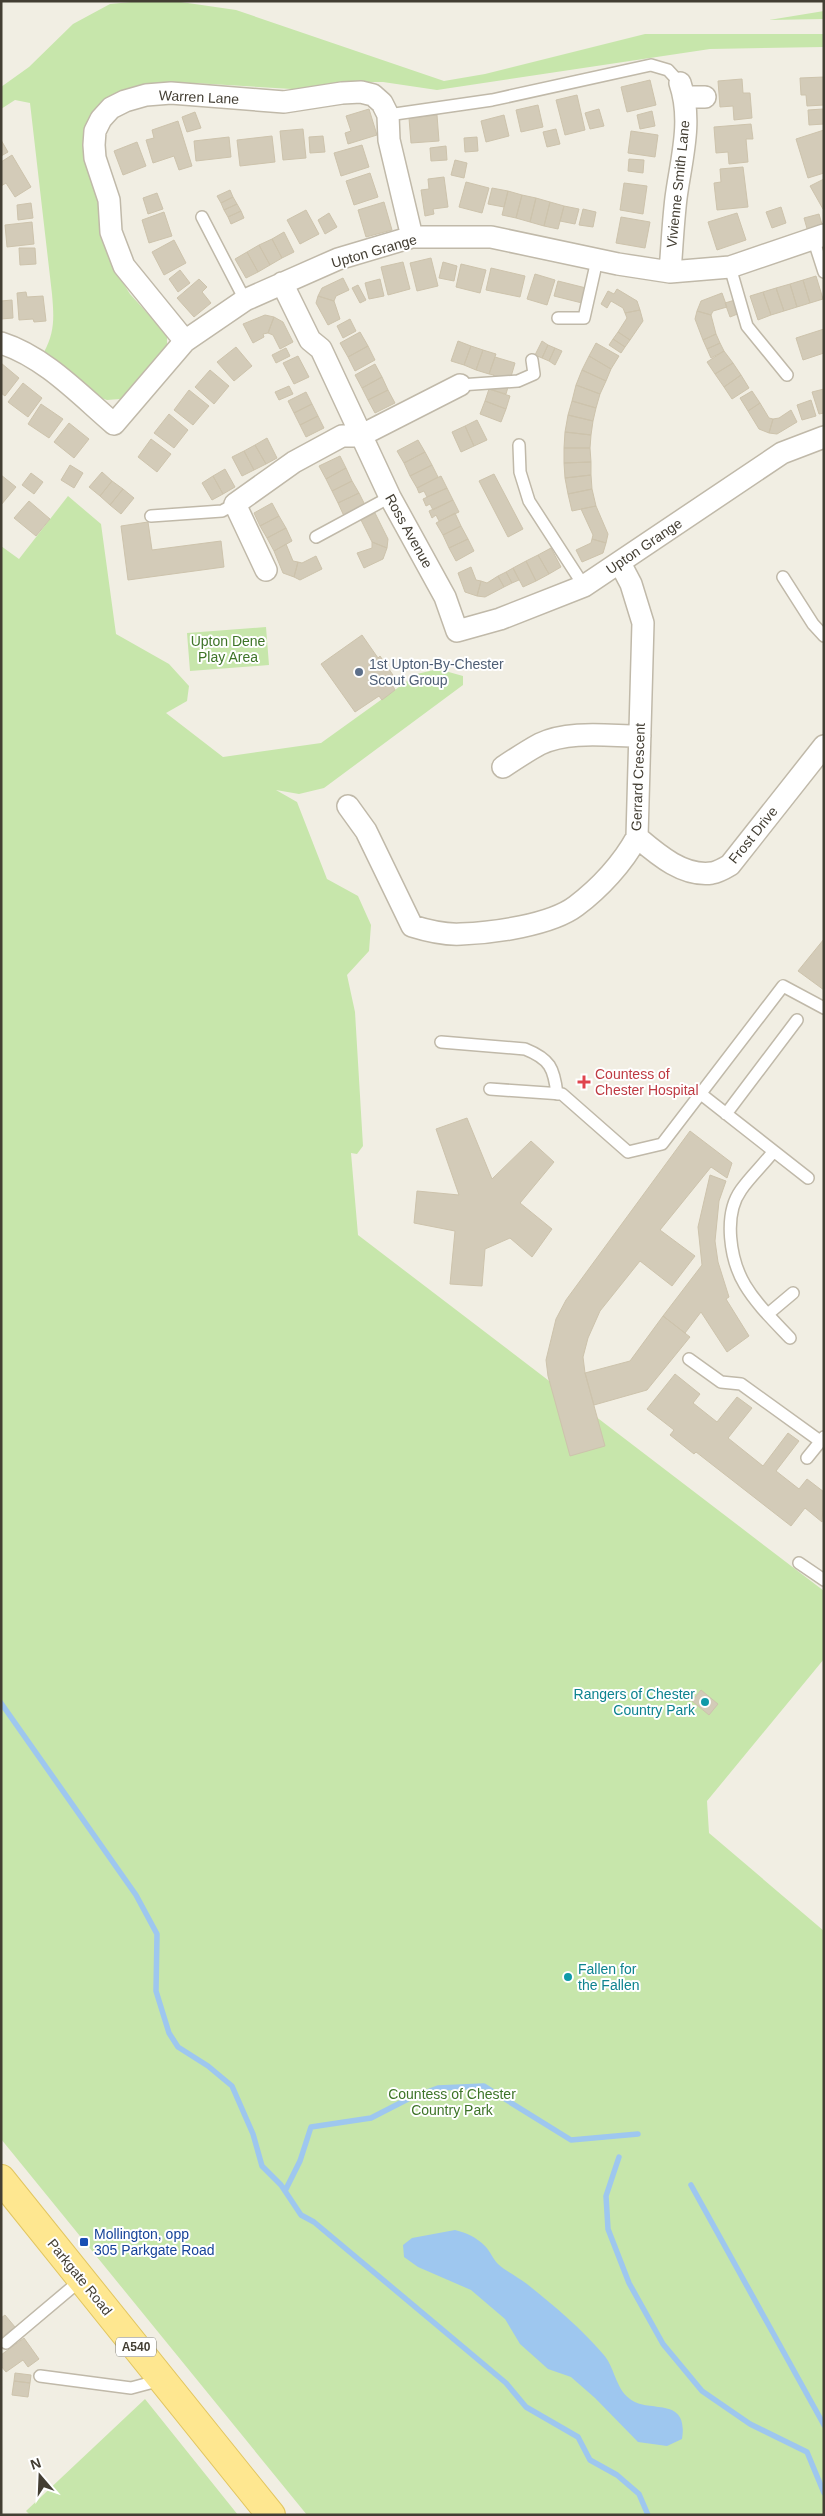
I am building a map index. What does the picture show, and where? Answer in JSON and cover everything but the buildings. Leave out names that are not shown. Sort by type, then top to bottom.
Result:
[{"type":"main road","name":"Parkgate Road","points":[[1,2179],[271,2515]]},
{"type":"street","name":"Warren Lane","points":[[185,341],[133,280],[116,250],[111,232],[109,200],[95,158],[96,131],[101,119],[111,108],[125,101],[146,94],[171,93],[284,102],[361,92],[373,95],[382,103],[388,115]]},
{"type":"street","name":"Vivienne Smith Lane","points":[[670,272],[676,198],[690,93]]},
{"type":"street","points":[[388,115],[389,140],[412,237]]},
{"type":"street","name":"Upton Grange","points":[[1,343],[15,348],[42,364],[114,424],[185,341],[245,300],[338,260],[412,237],[491,237],[597,260],[670,272],[730,267],[818,236]]},
{"type":"street","name":"Ross Avenue","points":[[282,283],[310,340],[321,349],[390,497],[445,597],[455,627]]},
{"type":"street","points":[[266,570],[235,504],[294,462],[342,436],[360,436],[460,385]]},
{"type":"street","name":"Upton Grange","points":[[455,627],[457,631],[500,619],[584,586],[782,453],[824,437]]},
{"type":"street","name":"Gerrard Crescent","points":[[348,806],[366,831],[412,926],[432,932],[461,934],[504,929],[545,920],[575,907],[600,885],[630,850],[637,837],[643,623],[631,584],[620,563]]},
{"type":"street","points":[[503,767],[541,744],[561,738],[640,736]]},
{"type":"street","name":"Frost Drive","points":[[637,837],[662,858],[695,873],[714,873],[730,865],[824,746]]},
{"type":"lane","points":[[388,115],[492,100],[651,65],[668,70],[690,93]]},
{"type":"lane","points":[[202,217],[245,300]]},
{"type":"lane","points":[[818,236],[824,272]]},
{"type":"lane","points":[[558,318],[584,318],[597,260]]},
{"type":"lane","points":[[730,267],[747,326],[787,376]]},
{"type":"lane","points":[[460,385],[518,381],[534,374],[532,360]]},
{"type":"lane","points":[[519,446],[520,472],[529,500],[584,586]]},
{"type":"lane","points":[[316,537],[390,497]]},
{"type":"lane","points":[[151,516],[222,510],[235,504]]},
{"type":"lane","points":[[782,577],[813,624],[824,636]]},
{"type":"lane","points":[[490,1090],[562,1094],[628,1152],[662,1144],[783,986],[824,1008]]},
{"type":"lane","points":[[726,1114],[797,1020]]},
{"type":"lane","points":[[441,1042],[525,1049],[537,1054],[549,1062],[555,1074],[557,1094]]},
{"type":"lane","points":[[701,1094],[808,1178]]},
{"type":"lane","points":[[773,1152],[740,1191],[730,1225],[734,1256],[744,1283],[790,1338]]},
{"type":"lane","points":[[768,1314],[793,1293]]},
{"type":"lane","points":[[688,1359],[721,1382],[741,1384],[822,1439],[807,1458]]},
{"type":"lane","points":[[799,1563],[824,1580]]},
{"type":"lane","points":[[6,2343],[82,2279]]},
{"type":"lane","points":[[40,2376],[131,2388],[162,2379]]},
{"type":"green space","points":[[174,1],[236,10],[444,81],[485,74],[645,34],[824,34],[824,47],[710,49],[437,90],[383,82],[339,82],[309,90],[194,83],[154,86],[104,102],[96,182],[115,270],[130,294],[167,335],[164,355],[131,394],[120,399],[107,400],[95,396],[44,352],[52,331],[53,310],[30,103],[15,100],[1,109],[1,87],[29,67],[73,24],[110,4]]},
{"type":"green space","points":[[824,11],[824,19],[769,20]]},
{"type":"green space","name":"Countess of Chester Country Park","points":[[68,496],[101,524],[116,634],[169,664],[189,686],[187,701],[166,713],[223,757],[321,743],[417,674],[438,669],[463,676],[463,685],[324,788],[299,794],[276,790],[297,802],[327,879],[358,896],[371,925],[369,951],[347,975],[355,1012],[363,1146],[357,1154],[351,1153],[358,1235],[824,1591],[824,1659],[707,1801],[709,1833],[824,1931],[824,2515],[307,2515],[1,2139],[1,546],[19,559]]},
{"type":"green space","name":"Upton Dene Play Area","points":[[266,627],[269,665],[190,671],[187,633]]},
{"type":"green space","points":[[145,2399],[238,2515],[30,2515],[26,2511]]},
{"type":"water","points":[[455,2230],[478,2240],[487,2248],[498,2264],[527,2284],[576,2326],[607,2359],[621,2389],[630,2399],[638,2403],[666,2408],[680,2416],[683,2425],[682,2439],[667,2446],[638,2442],[595,2398],[571,2377],[548,2369],[520,2344],[505,2319],[471,2290],[418,2267],[404,2257],[403,2245],[412,2238]]},
{"type":"waterway","points":[[1,1703],[136,1895],[157,1934],[156,1991],[169,2033],[178,2047],[208,2066],[232,2086],[253,2134],[262,2166],[281,2185],[301,2215],[314,2222],[506,2383],[526,2407],[578,2437],[590,2460],[617,2475],[639,2494],[648,2515]]},
{"type":"waterway","points":[[285,2191],[300,2161],[311,2127],[371,2118],[408,2099],[438,2088],[484,2086],[571,2140],[638,2134]]},
{"type":"waterway","points":[[619,2157],[606,2196],[608,2229],[629,2283],[663,2344],[702,2391],[750,2424],[807,2452],[824,2493]]},
{"type":"waterway","points":[[691,2185],[824,2425]]},
{"type":"place","name":"1st Upton-By-Chester Scout Group","points":[[359,672]]},
{"type":"place","name":"Countess of Chester Hospital","points":[[584,1082]]},
{"type":"place","name":"Rangers of Chester Country Park","points":[[705,1702]]},
{"type":"place","name":"Fallen for the Fallen","points":[[568,1977]]},
{"type":"place","name":"Mollington, opp 305 Parkgate Road","points":[[84,2242]]}]
